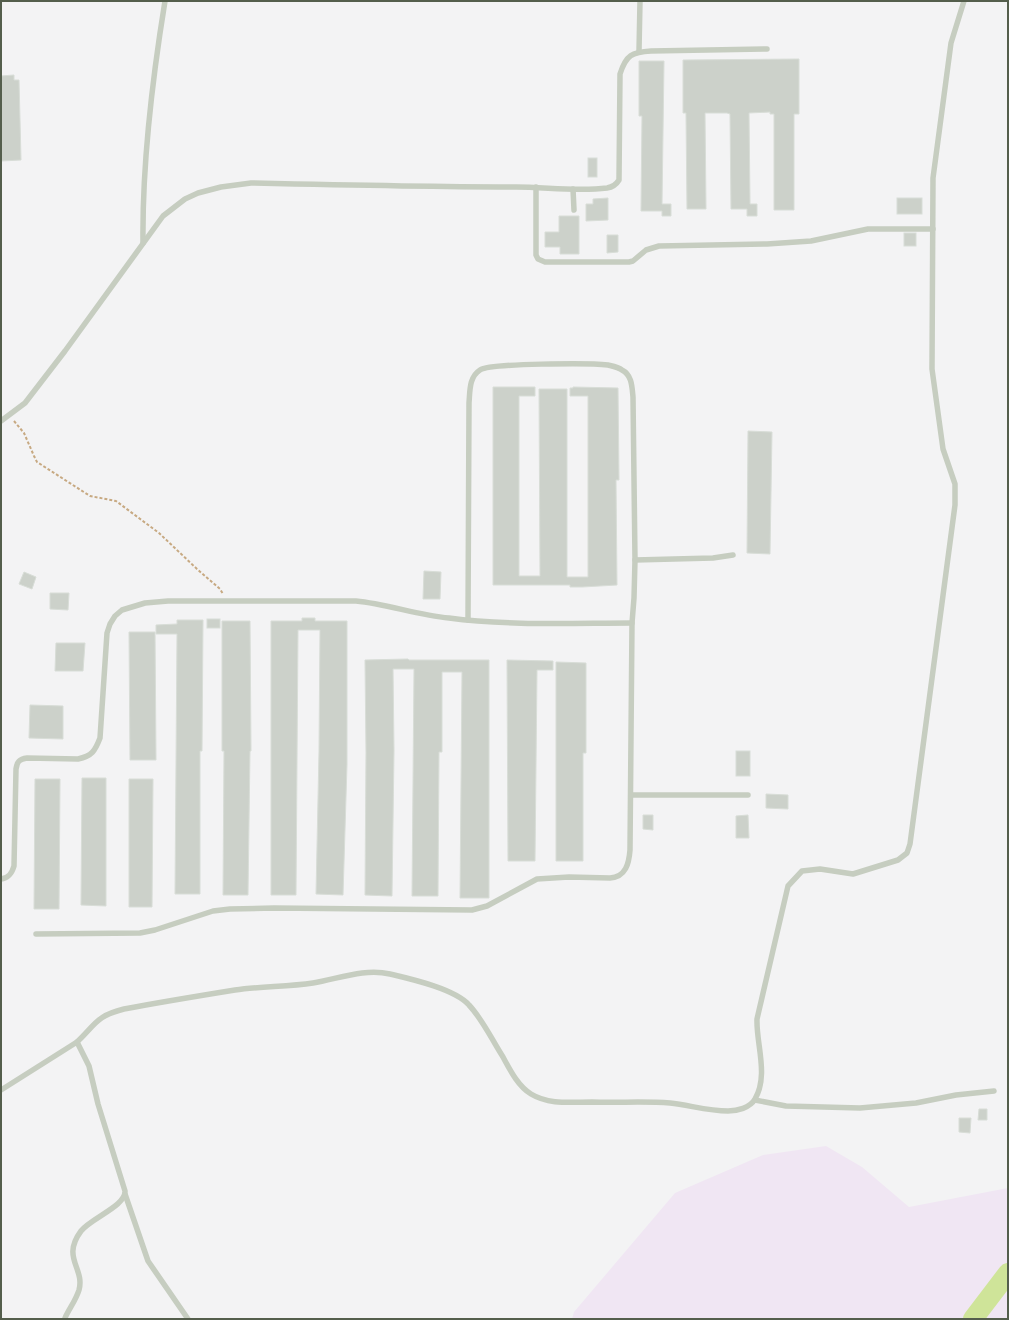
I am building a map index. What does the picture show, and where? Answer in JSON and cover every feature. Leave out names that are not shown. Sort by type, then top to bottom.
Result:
[{"type":"lane","points":[[143,243],[143,205],[150,104],[165,1]]},
{"type":"lane","points":[[639,51],[640,1]]},
{"type":"lane","points":[[1,1090],[77,1042],[99,1019],[110,1013],[124,1009],[236,990],[314,983],[372,972],[388,974],[446,990],[458,996],[468,1004],[478,1016],[519,1083],[529,1093],[537,1097],[560,1102],[672,1103],[728,1111],[738,1110],[748,1106],[755,1100],[761,1082],[761,1064],[756,1030],[757,1019],[788,886],[802,871],[820,869],[853,874],[898,860],[907,853],[910,844],[955,505],[955,484],[943,449],[932,368],[933,178],[951,43],[964,1]]},
{"type":"lane","points":[[1,421],[25,403],[162,216],[185,199],[198,193],[221,186],[251,182],[435,188],[608,188],[616,184],[619,180],[620,74],[624,63],[630,55],[639,51],[767,49]]},
{"type":"lane","points":[[536,187],[536,255],[538,259],[545,262],[629,262],[633,261],[646,250],[659,246],[767,244],[811,241],[868,229],[933,229]]},
{"type":"lane","points":[[573,189],[574,210]]},
{"type":"lane","points":[[36,934],[140,932],[155,930],[213,911],[230,909],[472,910],[493,903],[537,879],[616,878],[622,874],[627,867],[629,859],[632,623],[635,560],[633,397],[629,375],[623,370],[615,367],[595,364],[523,364],[484,368],[474,375],[471,381],[470,392],[468,620]]},
{"type":"lane","points":[[635,560],[713,558],[733,555]]},
{"type":"lane","points":[[1,879],[9,876],[14,866],[17,763],[19,760],[27,758],[78,758],[92,754],[100,738],[107,633],[115,616],[122,610],[144,603],[168,601],[356,601],[371,602],[438,617],[468,620],[500,622],[632,623]]},
{"type":"lane","points":[[631,795],[748,795]]},
{"type":"lane","points":[[77,1042],[89,1066],[98,1104],[125,1194],[148,1261],[188,1319]]},
{"type":"lane","points":[[755,1100],[786,1106],[860,1108],[916,1103],[956,1095],[994,1091]]},
{"type":"lane","points":[[65,1318],[79,1290],[79,1282],[73,1255],[73,1246],[81,1231],[89,1223],[122,1201],[125,1194]]},
{"type":"path","points":[[10,415],[24,433],[37,462],[90,496],[116,501],[159,533],[196,569],[220,589],[227,600]]},
{"type":"sand","points":[[826,1146],[862,1167],[909,1207],[1008,1188],[1008,1319],[572,1319],[574,1312],[675,1193],[763,1155]]},
{"type":"building","points":[[799,59],[799,114],[794,114],[794,210],[774,210],[774,114],[770,114],[770,112],[749,113],[750,204],[757,204],[757,216],[747,216],[747,209],[731,209],[730,114],[727,113],[705,113],[706,209],[687,209],[686,113],[683,113],[683,60]]},
{"type":"building","points":[[639,61],[664,61],[662,204],[671,204],[671,216],[662,216],[662,211],[641,211],[642,116],[639,116]]},
{"type":"building","points":[[14,75],[14,80],[19,80],[21,160],[1,161],[1,76]]},
{"type":"building","points":[[588,158],[597,158],[597,177],[588,177]]},
{"type":"building","points":[[608,198],[608,220],[586,221],[586,204],[593,204],[593,199]]},
{"type":"building","points":[[897,198],[922,198],[922,214],[897,214]]},
{"type":"building","points":[[559,216],[579,216],[579,254],[560,254],[560,247],[545,247],[545,232],[559,232]]},
{"type":"building","points":[[904,233],[916,233],[916,246],[904,246]]},
{"type":"building","points":[[607,235],[618,235],[618,252],[607,253]]},
{"type":"building","points":[[493,387],[535,387],[535,396],[519,396],[519,576],[540,576],[539,389],[567,389],[567,577],[588,577],[588,396],[570,396],[570,388],[618,388],[619,480],[616,480],[617,585],[570,587],[570,585],[493,585]]},
{"type":"building","points":[[748,431],[772,432],[770,554],[747,553]]},
{"type":"building","points":[[424,571],[441,572],[440,599],[423,599]]},
{"type":"building","points":[[24,572],[36,577],[32,589],[19,584]]},
{"type":"building","points":[[50,593],[69,593],[68,610],[50,609]]},
{"type":"building","points":[[302,618],[315,618],[315,621],[347,621],[347,764],[343,895],[316,894],[320,630],[298,630],[296,895],[271,895],[271,621],[302,621]]},
{"type":"building","points":[[207,619],[220,619],[220,628],[207,628]]},
{"type":"building","points":[[177,620],[203,620],[202,751],[200,751],[200,894],[175,894],[177,634],[156,634],[156,625],[177,624]]},
{"type":"building","points":[[222,621],[250,621],[251,751],[248,895],[223,895],[224,751],[222,751]]},
{"type":"building","points":[[129,632],[155,632],[156,760],[130,760]]},
{"type":"building","points":[[56,643],[85,643],[83,671],[55,671]]},
{"type":"building","points":[[365,660],[489,660],[489,898],[460,898],[462,672],[442,672],[442,752],[439,752],[438,896],[412,896],[414,669],[393,669],[394,751],[392,896],[365,895]]},
{"type":"building","points":[[507,660],[553,661],[553,670],[537,670],[535,861],[508,861]]},
{"type":"building","points":[[556,662],[586,663],[586,753],[583,753],[583,861],[556,861]]},
{"type":"building","points":[[30,705],[63,706],[63,739],[29,738]]},
{"type":"building","points":[[736,751],[750,751],[750,776],[736,776]]},
{"type":"building","points":[[82,778],[106,778],[106,906],[81,905]]},
{"type":"building","points":[[35,779],[60,779],[59,909],[34,909]]},
{"type":"building","points":[[129,779],[153,779],[152,907],[129,907]]},
{"type":"building","points":[[766,794],[788,795],[788,809],[766,808]]},
{"type":"building","points":[[643,815],[653,815],[653,830],[643,829]]},
{"type":"building","points":[[748,815],[749,838],[736,838],[736,816]]},
{"type":"building","points":[[979,1109],[987,1109],[987,1120],[978,1120]]},
{"type":"building","points":[[959,1118],[971,1118],[970,1133],[959,1132]]},
{"type":"waterway","points":[[973,1319],[1008,1273]]}]
